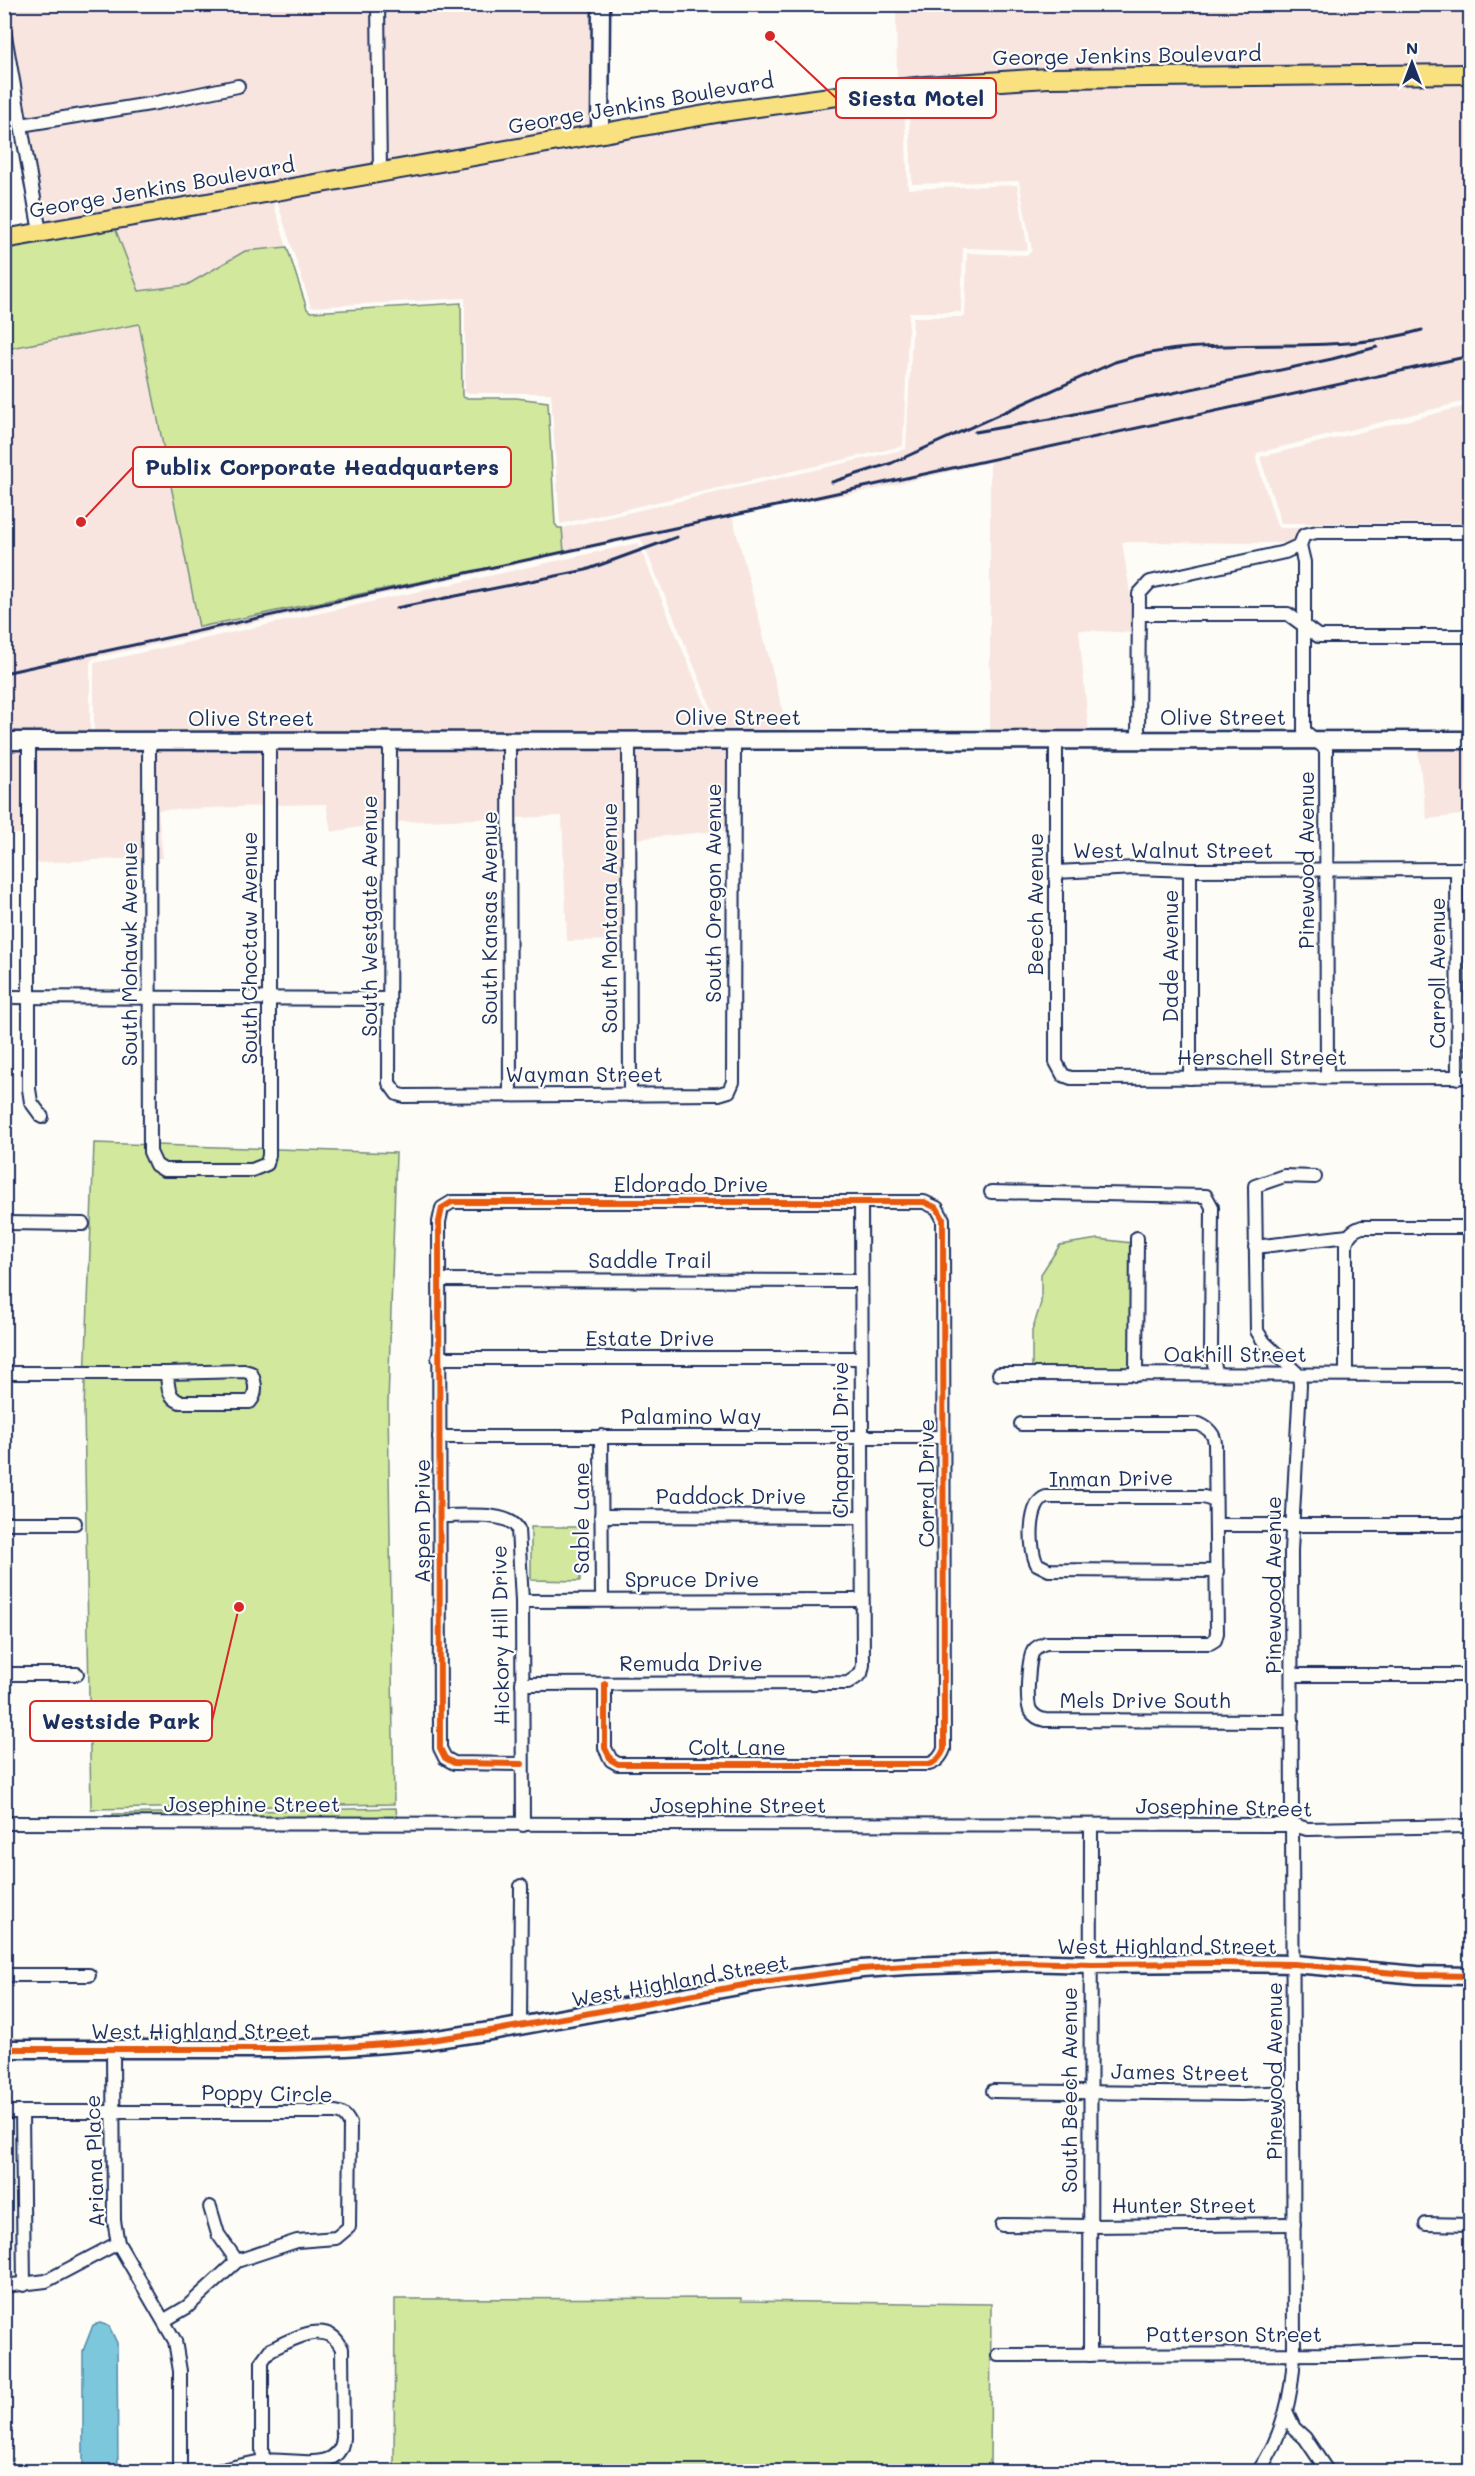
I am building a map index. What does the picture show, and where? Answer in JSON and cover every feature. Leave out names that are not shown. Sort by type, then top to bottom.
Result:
[{"type":"main road","name":"George Jenkins Boulevard","points":[[4,238],[799,100],[981,82],[1119,76],[1470,74]]},
{"type":"street","points":[[378,4],[380,172]]},
{"type":"street","points":[[600,133],[601,4]]},
{"type":"street","points":[[4,30],[40,232]]},
{"type":"street","points":[[21,125],[156,103],[238,86]]},
{"type":"street","points":[[1138,740],[1139,594],[1150,582],[1285,552],[1300,545],[1304,535],[1317,532],[1470,532]]},
{"type":"street","name":"Pinewood Avenue","points":[[1300,545],[1304,562],[1304,731],[1326,749],[1327,1077]]},
{"type":"street","points":[[1139,614],[1288,614],[1318,636],[1470,636]]},
{"type":"street","name":"Beech Avenue","points":[[1056,740],[1056,1062],[1058,1068]]},
{"type":"street","name":"Olive Street","points":[[4,741],[1470,740]]},
{"type":"street","name":"South Choctaw Avenue","points":[[156,1165],[164,1170],[252,1170],[267,1164],[269,1155],[269,741]]},
{"type":"street","name":"South Westgate Avenue","points":[[390,741],[389,1083],[393,1090]]},
{"type":"street","name":"South Montana Avenue","points":[[629,741],[630,1095]]},
{"type":"street","name":"South Oregon Avenue","points":[[733,1045],[734,741]]},
{"type":"street","points":[[29,742],[29,1089],[31,1102],[42,1117]]},
{"type":"street","name":"South Mohawk Avenue","points":[[149,742],[149,1147],[156,1165]]},
{"type":"street","name":"South Kansas Avenue","points":[[509,742],[510,1095]]},
{"type":"street","name":"West Walnut Street","points":[[1056,872],[1136,868],[1190,870],[1470,869]]},
{"type":"street","name":"Carroll Avenue","points":[[1457,869],[1464,1078]]},
{"type":"street","name":"Dade Avenue","points":[[1190,870],[1191,1078]]},
{"type":"street","points":[[4,997],[389,999]]},
{"type":"street","name":"Wayman Street","points":[[393,1090],[404,1096],[725,1094],[734,1082],[733,1045]]},
{"type":"street","name":"Herschell Street","points":[[1058,1068],[1063,1075],[1071,1078],[1464,1078]]},
{"type":"street","points":[[1299,1375],[1264,1342],[1257,1331],[1255,1186],[1284,1176],[1315,1177]]},
{"type":"street","points":[[991,1192],[1206,1196],[1212,1207],[1211,1354],[1217,1374]]},
{"type":"street","name":"Eldorado Drive","points":[[445,1206],[452,1202],[924,1202],[937,1208]]},
{"type":"street","name":"Chaparal Drive","points":[[858,1677],[863,1665],[861,1202]]},
{"type":"street","name":"Aspen Drive","points":[[445,1206],[440,1213],[438,1358],[441,1753],[448,1761],[454,1763],[522,1764]]},
{"type":"street","name":"Corral Drive","points":[[937,1208],[943,1220],[944,1749],[940,1758]]},
{"type":"street","points":[[4,1223],[83,1224]]},
{"type":"street","points":[[1346,1374],[1346,1244],[1348,1236],[1362,1227],[1470,1227]]},
{"type":"street","points":[[1255,1247],[1348,1236]]},
{"type":"street","points":[[1136,1375],[1137,1239]]},
{"type":"street","name":"Saddle Trail","points":[[439,1280],[860,1281]]},
{"type":"street","name":"Estate Drive","points":[[438,1358],[861,1358]]},
{"type":"street","points":[[4,1373],[244,1371],[251,1373],[253,1377],[254,1395],[250,1402],[180,1402],[168,1391],[167,1373]]},
{"type":"street","name":"Oakhill Street","points":[[999,1374],[1470,1375]]},
{"type":"street","name":"Pinewood Avenue","points":[[1259,2471],[1273,2448],[1287,2413],[1294,2354],[1292,1525],[1299,1375]]},
{"type":"street","points":[[1021,1424],[1199,1424],[1210,1430],[1215,1437],[1217,1571]]},
{"type":"street","name":"Sable Lane","points":[[601,1436],[602,1600]]},
{"type":"street","name":"Palamino Way","points":[[439,1437],[943,1437]]},
{"type":"street","name":"Inman Drive","points":[[1215,1501],[1204,1497],[1046,1497],[1036,1503],[1033,1510],[1032,1554],[1037,1564],[1049,1570],[1217,1571]]},
{"type":"street","name":"Hickory Hill Drive","points":[[440,1516],[503,1517],[515,1523],[518,1529],[522,1601],[523,1825]]},
{"type":"street","name":"Paddock Drive","points":[[601,1516],[861,1517]]},
{"type":"street","points":[[4,1524],[75,1523]]},
{"type":"street","points":[[1216,1525],[1470,1525]]},
{"type":"street","name":"Mels Drive South","points":[[1217,1571],[1217,1633],[1215,1640],[1210,1644],[1046,1644],[1032,1651],[1029,1658],[1030,1710],[1039,1719],[1045,1720],[1292,1721]]},
{"type":"street","name":"Spruce Drive","points":[[522,1601],[862,1600]]},
{"type":"street","points":[[4,1674],[77,1674]]},
{"type":"street","points":[[1293,1675],[1470,1675]]},
{"type":"street","name":"Remuda Drive","points":[[522,1684],[848,1683],[858,1677]]},
{"type":"street","name":"Colt Lane","points":[[605,1684],[605,1748],[611,1760],[618,1764],[929,1764],[940,1758]]},
{"type":"street","name":"Josephine Street","points":[[4,1823],[1294,1825],[1307,1829],[1470,1826]]},
{"type":"street","name":"South Beech Avenue","points":[[1090,2355],[1091,1826]]},
{"type":"street","points":[[520,2026],[521,1886]]},
{"type":"street","name":"West Highland Street","points":[[4,2049],[346,2047],[424,2041],[755,1983],[862,1969],[1021,1962],[1091,1964],[1152,1962],[1294,1964],[1417,1975],[1470,1976]]},
{"type":"street","points":[[4,1975],[89,1975]]},
{"type":"street","name":"Ariana Place","points":[[113,2049],[113,2212],[118,2243],[165,2320],[175,2341],[180,2371],[180,2472]]},
{"type":"street","name":"James Street","points":[[993,2091],[1242,2094],[1294,2092]]},
{"type":"street","name":"Poppy Circle","points":[[4,2112],[335,2112],[347,2118],[350,2124],[349,2227],[346,2231],[336,2238],[297,2241],[237,2261],[187,2307],[165,2320]]},
{"type":"street","points":[[22,2112],[24,2284]]},
{"type":"street","points":[[210,2207],[218,2234],[237,2261]]},
{"type":"street","name":"Hunter Street","points":[[1002,2224],[1089,2226],[1294,2224]]},
{"type":"street","points":[[1426,2224],[1470,2225]]},
{"type":"street","points":[[4,2286],[46,2281],[118,2243]]},
{"type":"street","points":[[213,2472],[264,2461],[327,2461],[339,2451],[343,2438],[342,2349],[336,2338],[321,2332],[303,2334],[270,2350],[262,2361],[264,2461]]},
{"type":"street","name":"Patterson Street","points":[[998,2355],[1470,2351]]},
{"type":"street","points":[[1287,2413],[1293,2428],[1305,2438],[1328,2472]]},
{"type":"shaded area","points":[[5,5],[373,5],[374,168],[49,225],[33,165],[27,130],[157,109],[244,91],[242,80],[25,119]]},
{"type":"shaded area","points":[[383,5],[595,5],[594,128],[385,166]]},
{"type":"shaded area","points":[[896,5],[1470,5],[1470,68],[897,83]]},
{"type":"shaded area","points":[[1470,80],[1470,400],[1257,453],[1256,459],[1277,526],[1306,528],[1291,543],[1122,542],[1134,618],[1134,633],[1079,630],[1089,734],[990,734],[990,462],[872,490],[732,515],[789,735],[722,733],[639,538],[93,658],[90,663],[90,734],[5,736],[5,349],[139,324],[200,626],[564,552],[562,528],[906,449],[913,317],[961,317],[965,315],[967,253],[1028,255],[1032,250],[1019,181],[912,184],[908,93],[981,87]]},
{"type":"shaded area","points":[[904,95],[908,189],[1017,185],[1028,250],[963,248],[961,312],[909,312],[903,446],[560,524],[551,393],[465,393],[465,298],[311,307],[276,198],[680,126]]},
{"type":"shaded area","points":[[272,199],[287,247],[245,251],[187,285],[139,291],[115,228]]},
{"type":"shaded area","points":[[1470,405],[1470,523],[1281,523],[1260,457]]},
{"type":"shaded area","points":[[638,543],[718,735],[94,732],[94,663]]},
{"type":"shaded area","points":[[1417,745],[1470,745],[1470,814],[1427,819]]},
{"type":"shaded area","points":[[384,746],[384,823],[331,832],[326,804],[274,805],[274,747]]},
{"type":"shaded area","points":[[395,746],[504,747],[504,818],[395,822]]},
{"type":"shaded area","points":[[624,746],[624,940],[567,941],[562,816],[515,818],[514,747]]},
{"type":"shaded area","points":[[634,746],[728,747],[728,830],[634,839]]},
{"type":"shaded area","points":[[5,747],[24,747],[24,834],[5,834]]},
{"type":"shaded area","points":[[34,747],[144,747],[144,858],[34,863]]},
{"type":"shaded area","points":[[154,747],[264,747],[264,806],[158,810],[163,858],[154,858]]},
{"type":"green space","points":[[115,228],[139,291],[187,285],[245,251],[287,247],[307,309],[311,312],[461,303],[462,396],[548,402],[555,524],[558,528],[562,528],[564,552],[199,627],[139,324],[5,349],[5,246]]},
{"type":"green space","points":[[94,1143],[396,1153],[388,1404],[394,1804],[91,1809],[84,1409]]},
{"type":"green space","points":[[1098,1239],[1132,1243],[1131,1369],[1032,1369],[1032,1331],[1041,1303],[1041,1274],[1060,1245]]},
{"type":"green space","points":[[531,1527],[580,1527],[580,1581],[531,1580]]},
{"type":"green space","points":[[396,1808],[397,1819],[113,1818],[113,1814]]},
{"type":"green space","points":[[741,2298],[741,2301],[991,2304],[990,2471],[394,2471],[395,2299]]},
{"type":"water","points":[[100,2323],[109,2326],[117,2343],[118,2471],[83,2471],[83,2351],[93,2325]]},
{"type":"railway","points":[[832,482],[892,463],[1115,362],[1153,353],[1191,348],[1346,343],[1384,339],[1422,330]]},
{"type":"railway","points":[[975,432],[1056,418],[1332,359],[1377,347]]},
{"type":"railway","points":[[4,673],[1470,356]]},
{"type":"railway","points":[[396,608],[586,570],[677,537]]},
{"type":"cycle path","points":[[522,1764],[454,1763],[445,1758],[440,1748],[439,1222],[442,1208],[452,1202],[924,1202],[937,1208],[943,1219],[944,1749],[940,1757],[929,1764],[618,1764],[611,1760],[605,1748],[605,1684]]},
{"type":"cycle path","points":[[4,2049],[284,2049],[424,2041],[755,1983],[862,1969],[906,1966],[1021,1962],[1294,1964],[1417,1975],[1470,1976]]},
{"type":"place","name":"Siesta Motel","points":[[770,36]]},
{"type":"place","name":"Publix Corporate Headquarters","points":[[81,522]]},
{"type":"place","name":"Westside Park","points":[[239,1607]]}]
